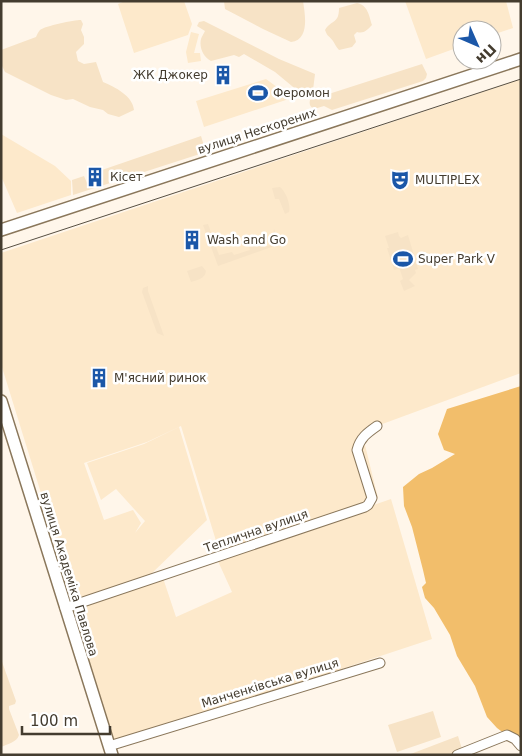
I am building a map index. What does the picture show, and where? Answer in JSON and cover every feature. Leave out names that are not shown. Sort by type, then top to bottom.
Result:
[{"type":"main road","name":"вулиця Нескорених","points":[[1,230],[521,59]]},
{"type":"main road","name":"вулиця Академіка Павлова","points":[[1,401],[111,750]]},
{"type":"street","name":"Теплична вулиця","points":[[66,608],[365,507],[372,498],[357,450],[363,437],[377,426]]},
{"type":"street","name":"Манченківська вулиця","points":[[111,750],[380,663]]},
{"type":"street","points":[[457,755],[507,735],[516,739],[521,746]]},
{"type":"shaded area","points":[[125,1],[184,1],[192,24],[188,35],[134,53],[118,4]]},
{"type":"shaded area","points":[[224,1],[303,1],[304,32],[301,37],[291,42],[225,9]]},
{"type":"shaded area","points":[[405,1],[506,1],[513,28],[502,32],[502,20],[452,20],[452,50],[426,59]]},
{"type":"shaded area","points":[[357,3],[366,8],[372,25],[365,31],[357,32],[354,35],[356,42],[352,47],[339,50],[325,30],[338,17],[339,8]]},
{"type":"shaded area","points":[[81,20],[84,44],[76,52],[78,61],[84,64],[96,62],[103,82],[118,89],[127,96],[134,110],[119,117],[108,114],[103,110],[90,107],[73,99],[66,100],[51,95],[5,72],[1,64],[1,50],[36,37],[43,28]]},
{"type":"shaded area","points":[[204,21],[279,59],[315,74],[313,90],[304,96],[275,72],[244,54],[239,57],[234,55],[211,61],[202,52],[201,39],[205,31],[197,26],[199,22]]},
{"type":"shaded area","points":[[191,32],[199,34],[194,53],[200,53],[201,61],[188,63],[186,52]]},
{"type":"shaded area","points":[[422,64],[427,74],[423,81],[332,110],[324,106],[314,109],[310,105],[310,100]]},
{"type":"shaded area","points":[[266,79],[292,98],[204,127],[196,101]]},
{"type":"shaded area","points":[[521,79],[521,373],[377,426],[363,437],[378,498],[220,554],[181,426],[147,442],[84,463],[104,520],[133,510],[141,523],[135,533],[145,521],[116,489],[101,500],[87,463],[144,444],[179,427],[207,520],[150,575],[75,603],[1,364],[1,253]]},
{"type":"shaded area","points":[[1,134],[55,166],[71,181],[71,195],[17,213],[1,176]]},
{"type":"shaded area","points":[[201,136],[206,152],[73,195],[72,180],[84,176],[87,183],[101,177],[99,171]]},
{"type":"shaded area","points":[[280,187],[289,202],[289,212],[285,214],[279,199],[275,199],[272,188]]},
{"type":"shaded area","points":[[208,224],[219,255],[232,252],[234,255],[250,250],[249,247],[261,243],[264,247],[274,244],[274,229],[280,244],[218,266],[203,225]]},
{"type":"shaded area","name":"Super Park V","points":[[398,232],[401,238],[408,235],[418,269],[415,270],[416,273],[409,280],[415,286],[404,291],[400,281],[403,279],[400,270],[394,270],[385,236]]},
{"type":"shaded area","points":[[202,266],[206,271],[204,276],[191,282],[187,271]]},
{"type":"shaded area","points":[[148,286],[148,291],[164,336],[157,333],[142,292],[143,288]]},
{"type":"shaded area","points":[[521,386],[521,746],[497,728],[487,717],[475,686],[457,656],[450,635],[434,608],[425,598],[422,587],[426,583],[412,527],[404,506],[403,487],[419,474],[455,454],[444,450],[438,434],[447,409]]},
{"type":"shaded area","points":[[391,499],[432,639],[114,744],[71,609],[163,578],[176,617],[232,592],[217,559]]},
{"type":"shaded area","points":[[1,659],[16,701],[15,704],[9,706],[9,709],[19,735],[14,741],[1,747]]},
{"type":"shaded area","points":[[433,711],[441,737],[397,752],[388,725]]},
{"type":"shaded area","points":[[458,736],[462,749],[448,755],[408,755]]},
{"type":"tram line","points":[[1,250],[521,79]]},
{"type":"place","name":"ЖК Джокер","points":[[223,75]]},
{"type":"place","name":"Феромон","points":[[258,93]]},
{"type":"place","name":"Кісет","points":[[95,177]]},
{"type":"place","name":"MULTIPLEX","points":[[400,180]]},
{"type":"place","name":"Wash and Go","points":[[192,240]]},
{"type":"place","name":"Super Park V","points":[[403,259]]},
{"type":"place","name":"М'ясний ринок","points":[[99,378]]}]
